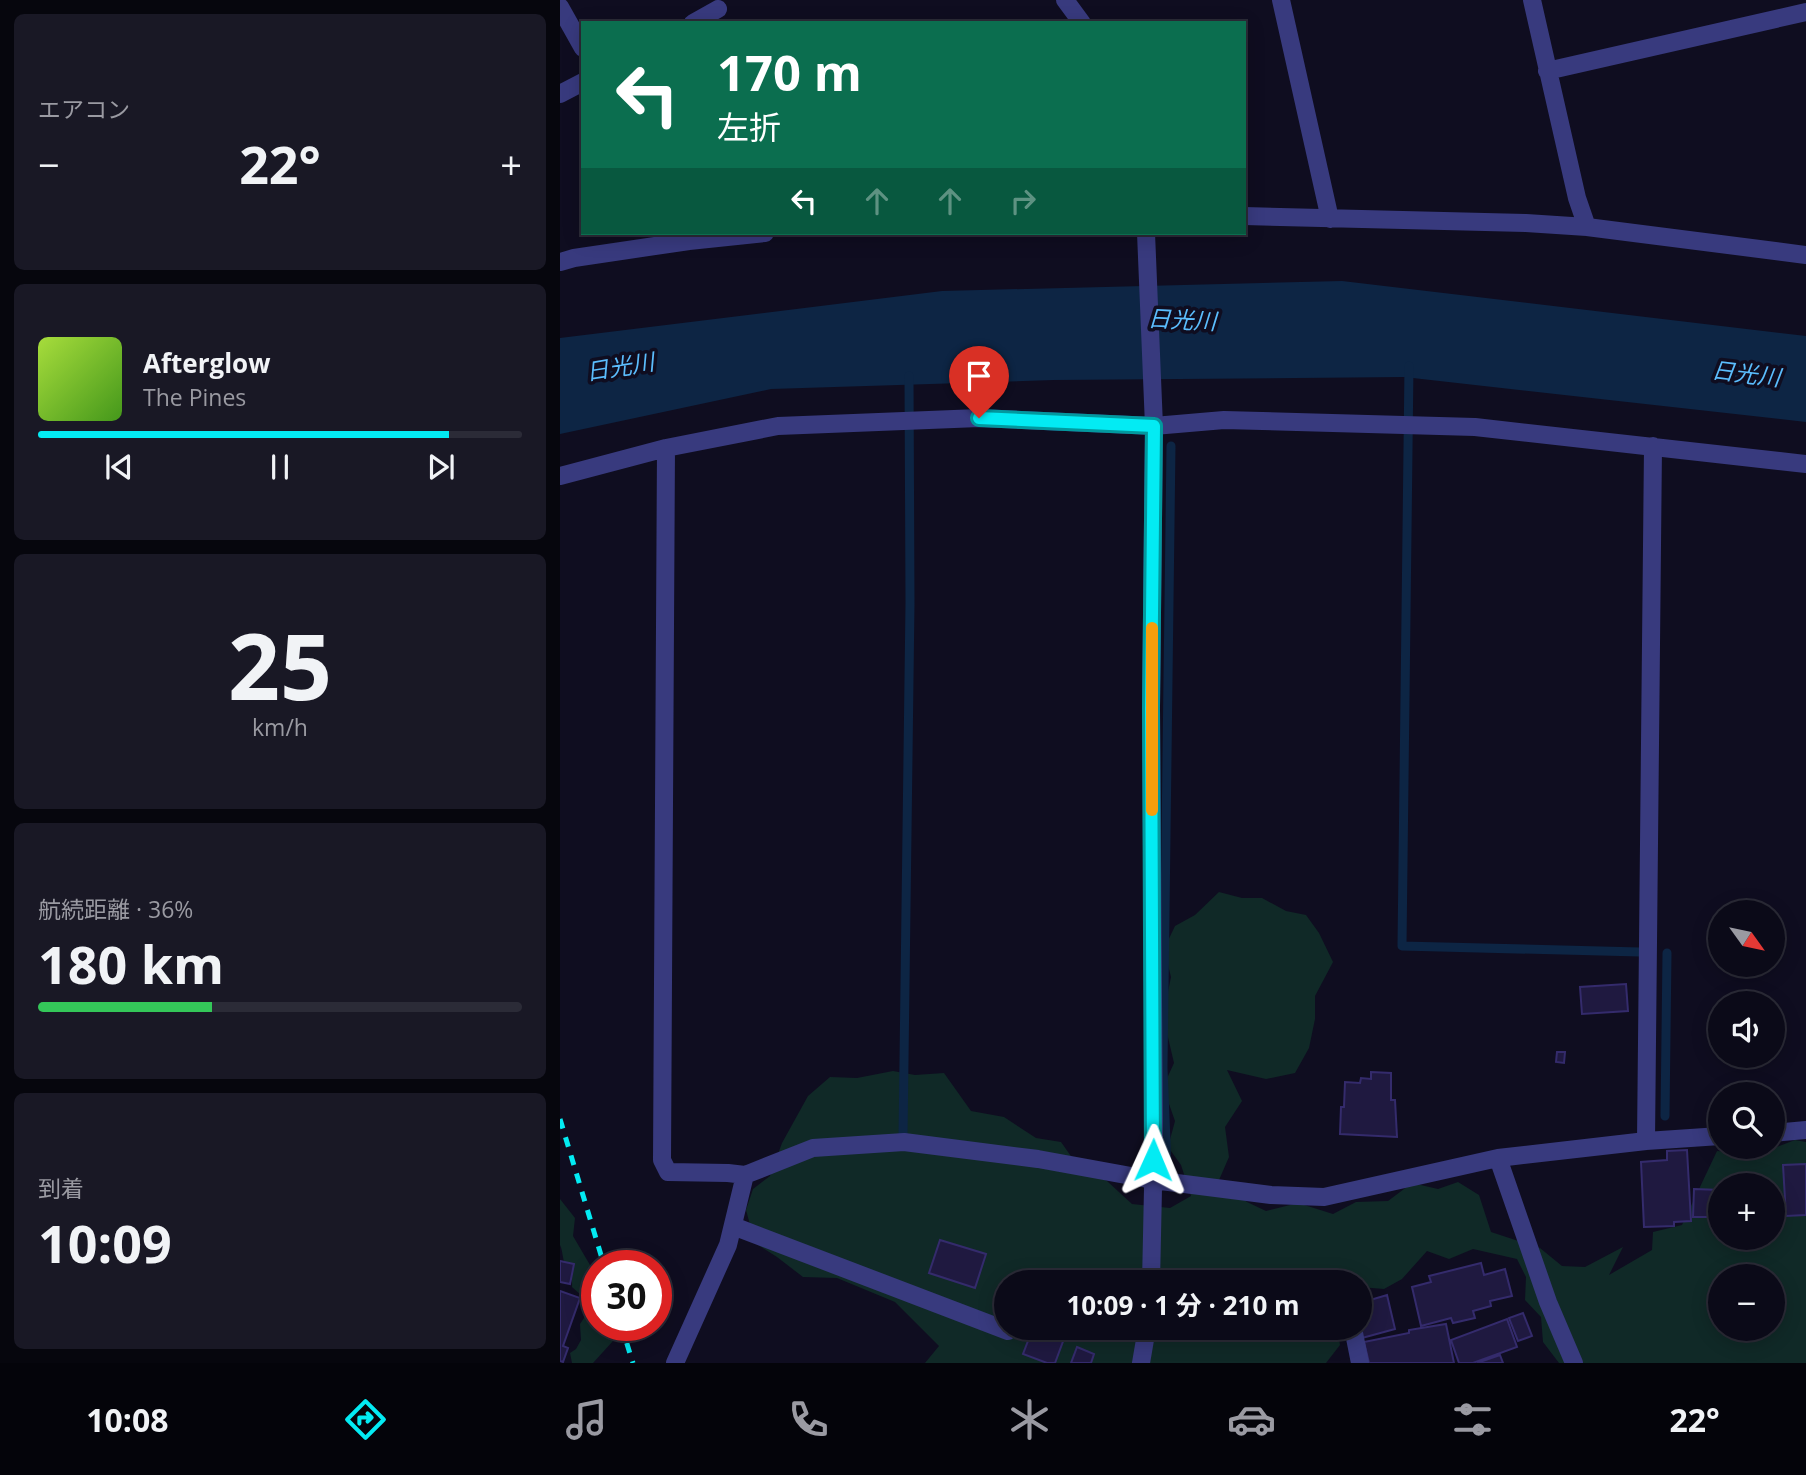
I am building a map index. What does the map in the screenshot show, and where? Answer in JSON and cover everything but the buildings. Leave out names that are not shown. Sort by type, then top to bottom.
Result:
[{"type":"street","points":[[1065,0],[1081,21]]},
{"type":"street","points":[[1281,0],[1330,219]]},
{"type":"street","points":[[1532,0],[1577,198],[1587,227]]},
{"type":"street","points":[[560,7],[581,44]]},
{"type":"street","points":[[696,21],[718,9]]},
{"type":"street","points":[[1547,71],[1794,9]]},
{"type":"street","points":[[560,94],[581,83]]},
{"type":"street","points":[[1246,216],[1587,227],[1806,255]]},
{"type":"street","points":[[565,260],[687,237],[726,235]]},
{"type":"street","points":[[1146,235],[1154,421],[1151,1270]]},
{"type":"street","points":[[560,476],[666,448],[778,426],[979,418],[1224,420],[1475,427],[1806,464]]},
{"type":"street","points":[[1646,1141],[1653,446]]},
{"type":"street","points":[[666,448],[662,1160],[668,1172],[745,1175],[813,1148],[904,1142],[1038,1159],[1153,1180],[1271,1195],[1324,1198],[1498,1158],[1708,1137]]},
{"type":"street","points":[[1785,1132],[1806,1130]]},
{"type":"street","points":[[1498,1158],[1548,1302],[1574,1363]]},
{"type":"street","points":[[674,1363],[728,1245],[745,1175]]},
{"type":"street","points":[[733,1226],[994,1326]]},
{"type":"street","points":[[1141,1363],[1145,1340]]},
{"type":"street","points":[[1355,1340],[1360,1363]]},
{"type":"green space","points":[[1219,892],[1242,898],[1262,898],[1286,911],[1306,915],[1319,933],[1333,962],[1315,996],[1315,1019],[1309,1048],[1295,1073],[1266,1079],[1227,1070],[1242,1101],[1225,1127],[1229,1157],[1219,1180],[1247,1202],[1266,1211],[1298,1203],[1333,1214],[1356,1202],[1388,1201],[1412,1183],[1438,1189],[1458,1182],[1479,1195],[1491,1232],[1540,1248],[1562,1266],[1585,1267],[1623,1247],[1609,1275],[1652,1250],[1653,1232],[1682,1225],[1713,1159],[1785,1159],[1785,1144],[1795,1140],[1806,1142],[1806,1363],[1559,1363],[1543,1342],[1541,1317],[1525,1300],[1526,1277],[1517,1259],[1473,1249],[1449,1259],[1427,1251],[1402,1279],[1384,1289],[1372,1288],[1372,1270],[994,1270],[994,1340],[1339,1340],[1340,1345],[1326,1363],[925,1363],[939,1346],[895,1302],[837,1278],[803,1277],[755,1243],[746,1210],[753,1189],[770,1176],[782,1143],[808,1096],[830,1077],[857,1078],[893,1071],[915,1075],[944,1073],[971,1111],[1004,1117],[1036,1138],[1061,1142],[1080,1169],[1107,1181],[1132,1204],[1170,1208],[1191,1196],[1181,1165],[1168,1147],[1175,1121],[1163,1087],[1174,1063],[1163,1016],[1171,977],[1164,949],[1175,926],[1195,915]]},
{"type":"green space","points":[[560,1199],[575,1218],[573,1236],[581,1250],[581,1295],[572,1287],[560,1245]]},
{"type":"green space","points":[[581,1340],[613,1341],[593,1363],[572,1363],[570,1353]]},
{"type":"water","name":"日光川","points":[[1342,281],[1806,336],[1806,422],[1404,377],[1054,380],[771,389],[560,434],[560,338],[942,291]]},
{"type":"waterway","points":[[1409,366],[1402,946],[1640,952]]},
{"type":"waterway","points":[[903,1137],[910,603],[909,376]]},
{"type":"waterway","points":[[1167,1167],[1163,1068],[1171,446]]},
{"type":"waterway","points":[[1665,1116],[1667,953]]},
{"type":"railway","points":[[560,1119],[599,1250]]},
{"type":"railway","points":[[626,1341],[633,1363]]},
{"type":"slow traffic","points":[[1152,628],[1152,810]]},
{"type":"route","points":[[979,418],[1154,426],[1151,708],[1153,1160]]}]
